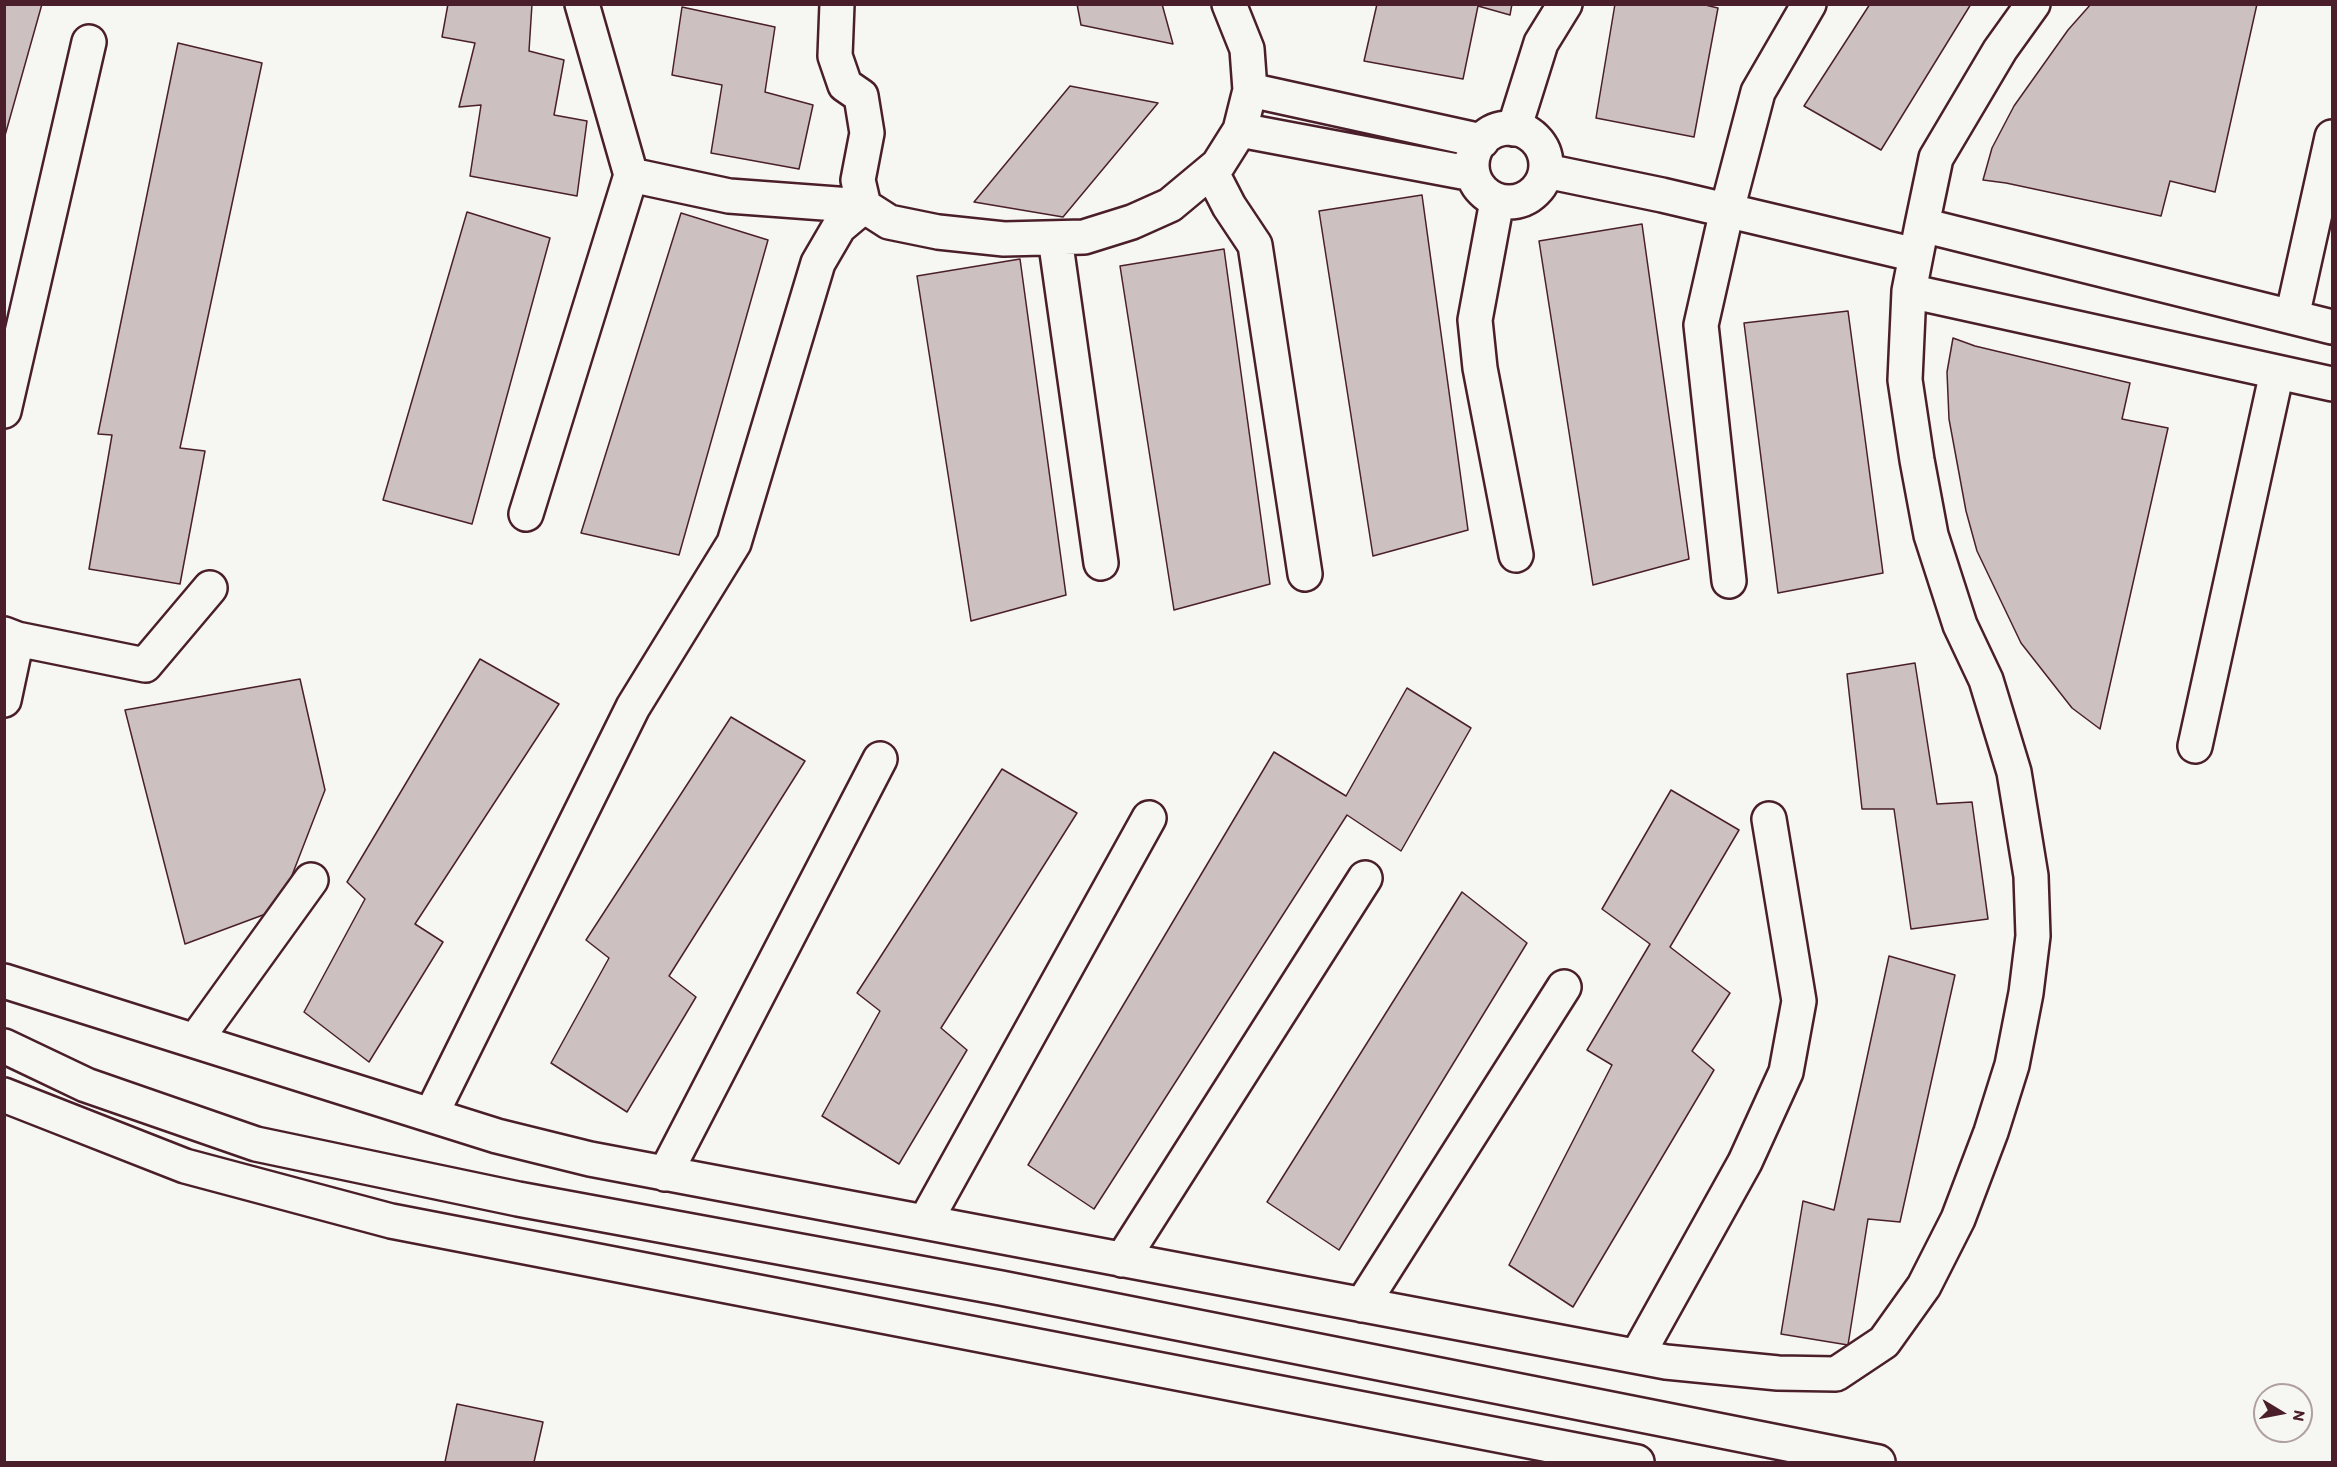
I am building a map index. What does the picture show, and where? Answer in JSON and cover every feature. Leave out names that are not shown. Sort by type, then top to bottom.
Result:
[{"type":"street","points":[[526,514],[631,175],[582,4]]},
{"type":"street","points":[[837,4],[835,56],[845,85],[861,96],[867,133],[858,180],[864,206]]},
{"type":"street","points":[[1514,129],[1541,43],[1565,4]]},
{"type":"street","points":[[1729,581],[1701,325],[1727,210],[1758,92],[1809,4]]},
{"type":"street","points":[[4,981],[496,1136],[590,1159],[1666,1362],[1778,1373],[1836,1374],[1884,1342],[1924,1286],[1958,1219],[1991,1132],[2012,1065],[2026,993],[2033,936],[2031,876],[2014,772],[1986,680],[1960,625],[1931,535],[1905,380],[1909,291],[1936,158],[2000,50],[2033,4]]},
{"type":"street","points":[[631,175],[729,196],[864,206],[889,222],[938,232],[1004,239],[1084,237],[1132,222],[1170,205],[1218,165],[1240,130],[1250,90],[1247,49],[1234,5]]},
{"type":"street","points":[[4,411],[89,42]]},
{"type":"street","points":[[1250,90],[1482,141]]},
{"type":"street","points":[[1502,129],[1514,129],[1535,138],[1546,159],[1546,171],[1542,183],[1528,197],[1510,203],[1497,201],[1486,195],[1477,185],[1472,162],[1475,150],[1482,141],[1490,133],[1502,129]]},
{"type":"street","points":[[1240,130],[1473,174]]},
{"type":"street","points":[[2292,316],[2332,137]]},
{"type":"street","points":[[1211,171],[1229,206],[1255,245],[1305,574]]},
{"type":"street","points":[[1546,171],[1727,210],[1919,240],[2292,316],[2332,327]]},
{"type":"street","points":[[1497,201],[1475,320],[1480,368],[1516,555]]},
{"type":"street","points":[[431,1115],[633,707],[734,543],[818,263],[839,227],[864,206]]},
{"type":"street","points":[[1055,238],[1101,563]]},
{"type":"street","points":[[1909,291],[2332,384]]},
{"type":"street","points":[[2195,746],[2277,372]]},
{"type":"street","points":[[4,700],[11,636],[145,665],[210,588]]},
{"type":"street","points":[[665,1174],[879,759]]},
{"type":"street","points":[[925,1222],[1149,818]]},
{"type":"street","points":[[1637,1356],[1745,1162],[1786,1072],[1799,1000],[1769,819]]},
{"type":"street","points":[[1122,1260],[1365,878]]},
{"type":"street","points":[[195,1041],[311,880]]},
{"type":"street","points":[[1362,1305],[1564,987]]},
{"type":"street","points":[[4,1046],[86,1085],[256,1144],[518,1199],[1013,1291],[1878,1462]]},
{"type":"street","points":[[4,1095],[184,1166],[391,1221],[1637,1462]]},
{"type":"building","points":[[4,4],[42,4],[4,139]]},
{"type":"building","points":[[448,4],[532,4],[529,51],[564,60],[554,115],[587,121],[577,196],[470,176],[481,105],[459,107],[475,43],[442,37]]},
{"type":"building","points":[[1077,4],[1162,4],[1173,44],[1081,25]]},
{"type":"building","points":[[1377,4],[1512,4],[1510,15],[1478,6],[1463,79],[1364,61]]},
{"type":"building","points":[[1615,4],[1701,4],[1718,8],[1694,137],[1596,118]]},
{"type":"building","points":[[1870,4],[1971,4],[1881,150],[1804,106]]},
{"type":"building","points":[[2091,4],[2257,4],[2215,192],[2170,181],[2161,216],[1983,180],[1992,148],[2014,106],[2068,30]]},
{"type":"building","points":[[682,7],[775,27],[765,92],[813,105],[799,169],[711,153],[722,85],[672,75]]},
{"type":"building","points":[[178,43],[262,63],[180,448],[205,451],[180,584],[89,569],[112,435],[98,434]]},
{"type":"building","points":[[1070,86],[1158,103],[1063,217],[974,202]]},
{"type":"building","points":[[1422,195],[1468,530],[1373,556],[1319,211]]},
{"type":"building","points":[[467,212],[550,238],[472,524],[383,500]]},
{"type":"building","points":[[681,213],[768,240],[679,555],[581,533]]},
{"type":"building","points":[[1642,224],[1689,559],[1593,585],[1539,241]]},
{"type":"building","points":[[1224,249],[1270,584],[1174,610],[1120,266]]},
{"type":"building","points":[[1020,259],[1066,595],[971,621],[917,276]]},
{"type":"building","points":[[1848,311],[1883,573],[1778,593],[1744,323]]},
{"type":"building","points":[[1953,338],[1975,346],[2130,383],[2122,419],[2168,428],[2100,729],[2072,708],[2021,643],[1977,551],[1966,511],[1949,419],[1947,372]]},
{"type":"building","points":[[480,659],[559,704],[415,924],[443,942],[369,1062],[304,1012],[365,899],[347,882]]},
{"type":"building","points":[[1915,663],[1937,804],[1972,802],[1988,919],[1911,929],[1894,809],[1862,809],[1847,674]]},
{"type":"building","points":[[300,679],[325,790],[279,909],[185,944],[125,710]]},
{"type":"building","points":[[1407,688],[1471,728],[1401,851],[1347,815],[1094,1209],[1028,1165],[1274,752],[1346,796]]},
{"type":"building","points":[[731,717],[805,761],[669,976],[696,997],[627,1112],[551,1063],[609,958],[586,940]]},
{"type":"building","points":[[1002,769],[1077,813],[941,1028],[967,1050],[899,1164],[822,1116],[880,1011],[857,993]]},
{"type":"building","points":[[1671,790],[1739,830],[1670,947],[1730,993],[1692,1051],[1714,1070],[1573,1307],[1509,1265],[1612,1065],[1587,1050],[1650,944],[1602,909]]},
{"type":"building","points":[[1462,892],[1527,943],[1339,1250],[1267,1202]]},
{"type":"building","points":[[1889,956],[1955,975],[1900,1222],[1868,1219],[1848,1345],[1781,1334],[1803,1201],[1834,1210]]},
{"type":"building","points":[[457,1404],[543,1422],[534,1462],[445,1462]]}]
